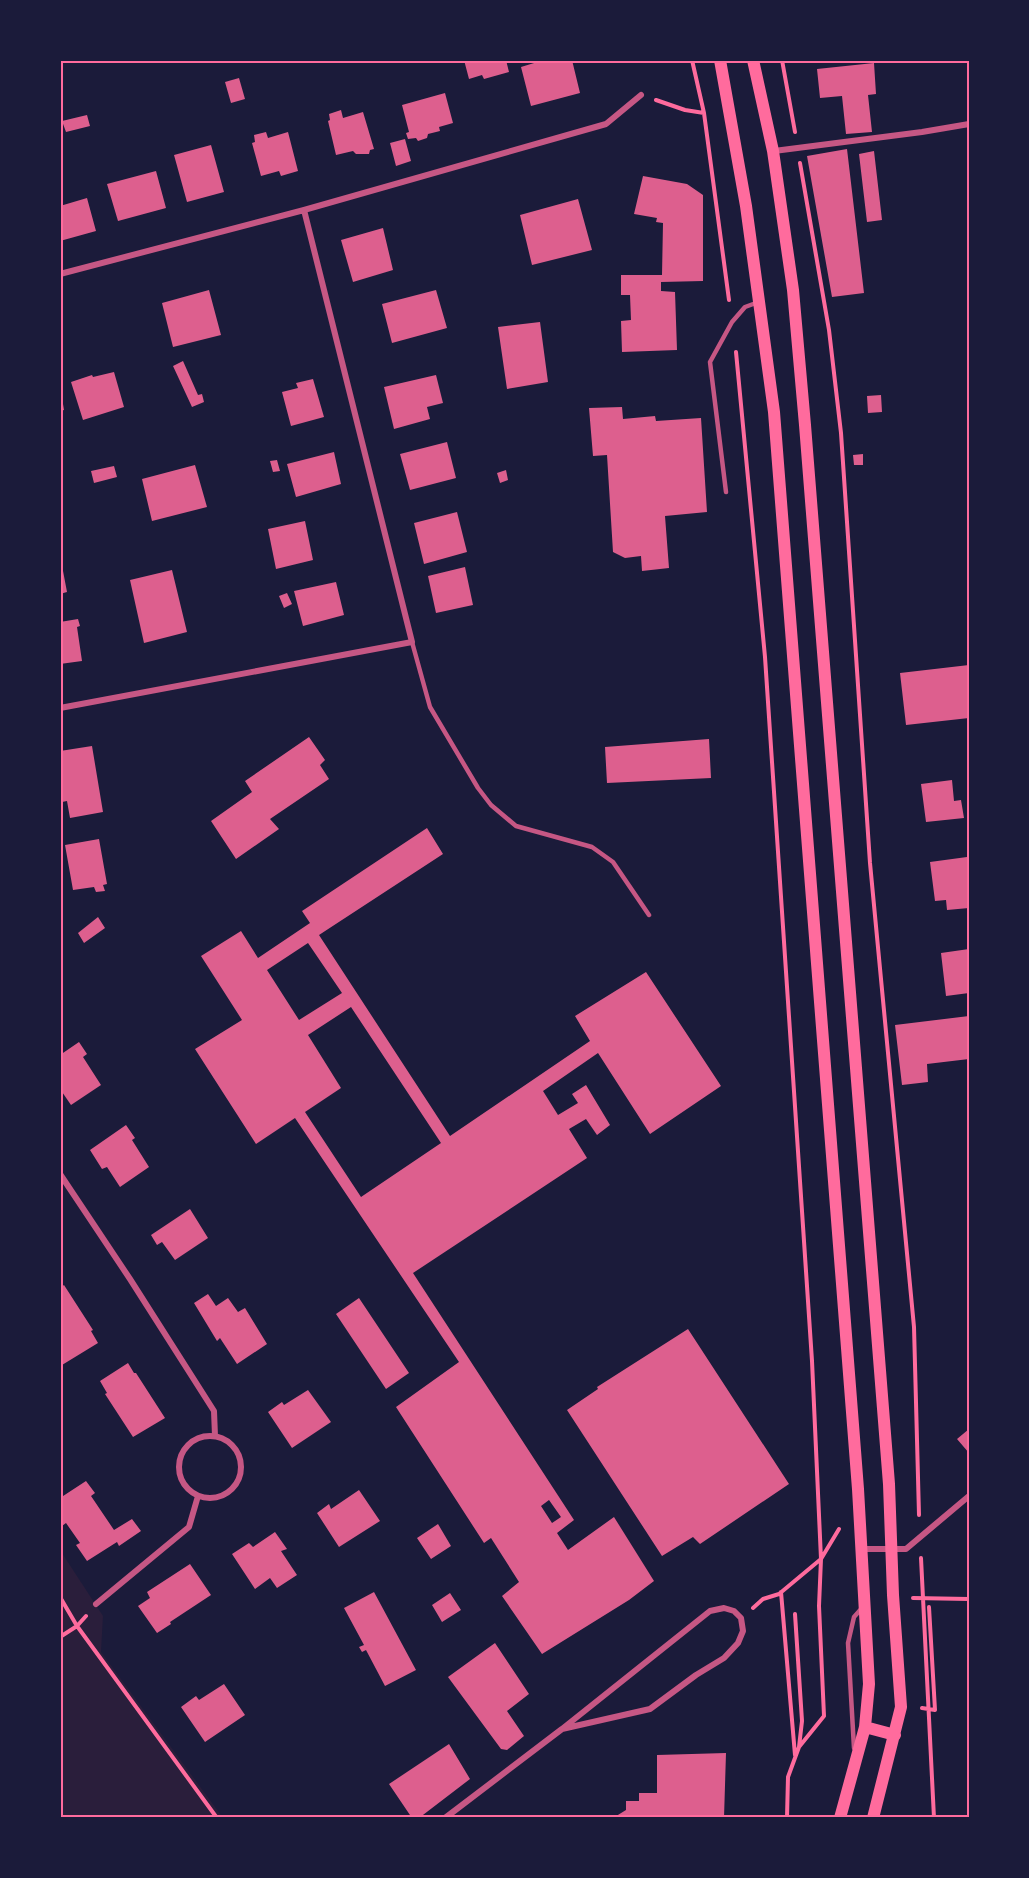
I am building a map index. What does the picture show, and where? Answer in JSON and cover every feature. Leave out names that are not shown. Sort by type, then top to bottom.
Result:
[{"type":"main road","points":[[720,60],[746,206],[774,412],[861,1549],[869,1684],[865,1727],[840,1818]]},
{"type":"main road","points":[[753,60],[773,151],[793,291],[885,1437],[901,1707],[873,1818]]},
{"type":"main road","points":[[865,1727],[895,1734]]},
{"type":"street","points":[[60,274],[304,210],[606,124],[641,95]]},
{"type":"street","points":[[773,151],[969,124]]},
{"type":"street","points":[[60,708],[412,642],[304,210]]},
{"type":"street","points":[[60,1174],[214,1411],[215,1436]]},
{"type":"street","points":[[205,1436],[215,1436],[225,1439],[239,1455],[242,1465],[240,1475],[236,1485],[229,1492],[219,1497],[198,1496],[190,1491],[180,1474],[182,1454],[196,1440],[205,1436]]},
{"type":"street","points":[[96,1604],[189,1527],[198,1496]]},
{"type":"street","points":[[861,1549],[906,1549],[969,1496]]},
{"type":"street","points":[[446,1818],[710,1611],[724,1608],[734,1611],[741,1618],[742,1630],[738,1643],[724,1658],[696,1675],[650,1709],[562,1729]]},
{"type":"lane","points":[[726,492],[710,362],[732,322],[744,307],[759,302]]},
{"type":"lane","points":[[412,642],[430,707],[478,788],[491,805],[516,826],[592,847],[613,862],[649,915]]},
{"type":"lane","points":[[855,1761],[848,1642],[854,1617],[864,1606]]},
{"type":"path","points":[[692,60],[704,113],[732,322],[765,657],[812,1360],[821,1559],[781,1592],[763,1599]]},
{"type":"path","points":[[782,60],[829,330],[841,433],[870,863],[914,1327],[922,1600],[934,1818]]},
{"type":"path","points":[[641,95],[685,110],[704,113]]},
{"type":"path","points":[[781,1592],[795,1758]]},
{"type":"path","points":[[893,1596],[922,1600],[969,1599]]},
{"type":"path","points":[[60,1597],[77,1626],[217,1818]]},
{"type":"path","points":[[922,1707],[935,1710],[929,1606]]},
{"type":"path","points":[[787,1818],[788,1777],[799,1747],[802,1721],[795,1614]]},
{"type":"path","points":[[60,1637],[77,1626]]},
{"type":"shaded area","points":[[60,1550],[103,1616],[101,1652],[223,1818],[60,1818]]},
{"type":"building","points":[[464,60],[506,60],[509,72],[484,79],[482,75],[469,79]]},
{"type":"building","points":[[544,60],[572,60],[580,93],[531,106],[521,67]]},
{"type":"building","points":[[874,63],[876,94],[868,95],[872,132],[846,134],[842,96],[820,98],[817,69]]},
{"type":"building","points":[[239,78],[245,99],[231,103],[225,82]]},
{"type":"building","points":[[445,93],[453,123],[439,127],[440,131],[428,134],[427,138],[418,141],[416,138],[408,139],[406,133],[409,132],[402,105]]},
{"type":"building","points":[[341,110],[343,118],[363,112],[374,149],[370,150],[369,154],[356,154],[353,151],[336,155],[328,121],[330,120],[329,114]]},
{"type":"building","points":[[87,115],[90,126],[66,132],[62,121]]},
{"type":"building","points":[[266,132],[268,138],[288,132],[298,171],[281,176],[279,171],[261,176],[252,143],[255,142],[254,135]]},
{"type":"building","points":[[405,139],[411,161],[396,166],[390,143]]},
{"type":"building","points":[[211,145],[224,192],[187,202],[174,155]]},
{"type":"building","points":[[847,149],[864,293],[832,297],[807,156]]},
{"type":"building","points":[[874,151],[882,220],[867,222],[859,154]]},
{"type":"building","points":[[156,171],[166,208],[118,221],[107,184]]},
{"type":"building","points":[[643,176],[687,184],[703,195],[703,281],[661,282],[661,291],[675,292],[677,350],[622,352],[621,321],[631,320],[630,295],[621,295],[621,275],[662,275],[663,223],[656,222],[657,218],[634,214]]},
{"type":"building","points":[[87,198],[96,231],[60,241],[60,206]]},
{"type":"building","points":[[578,199],[592,250],[532,265],[520,215]]},
{"type":"building","points":[[383,228],[393,270],[353,282],[341,240]]},
{"type":"building","points":[[209,290],[221,335],[173,347],[162,303]]},
{"type":"building","points":[[436,290],[447,328],[392,343],[382,304]]},
{"type":"building","points":[[540,322],[548,382],[507,389],[498,327]]},
{"type":"building","points":[[183,361],[198,395],[202,394],[204,402],[192,407],[173,366]]},
{"type":"building","points":[[114,372],[124,407],[83,420],[71,382],[92,375],[93,377]]},
{"type":"building","points":[[436,375],[443,403],[427,407],[430,419],[394,429],[384,387]]},
{"type":"building","points":[[313,379],[324,417],[291,426],[282,392],[298,388],[296,383]]},
{"type":"building","points":[[60,393],[64,410],[60,411]]},
{"type":"building","points":[[881,395],[882,412],[868,413],[867,396]]},
{"type":"building","points":[[622,407],[623,419],[655,416],[656,421],[701,418],[707,512],[665,516],[669,568],[642,571],[641,556],[625,558],[613,552],[607,455],[593,456],[589,408]]},
{"type":"building","points":[[447,442],[456,478],[410,490],[400,454]]},
{"type":"building","points":[[334,452],[341,484],[296,497],[287,464]]},
{"type":"building","points":[[863,454],[863,465],[854,465],[853,455]]},
{"type":"building","points":[[277,460],[280,471],[273,472],[270,461]]},
{"type":"building","points":[[195,465],[207,507],[152,521],[142,479]]},
{"type":"building","points":[[114,466],[117,477],[94,483],[91,471]]},
{"type":"building","points":[[506,470],[508,480],[500,483],[497,473]]},
{"type":"building","points":[[457,512],[467,552],[424,564],[414,523]]},
{"type":"building","points":[[305,521],[313,560],[276,569],[268,529]]},
{"type":"building","points":[[60,555],[67,592],[60,594]]},
{"type":"building","points":[[465,567],[473,605],[436,613],[428,576]]},
{"type":"building","points":[[172,570],[187,632],[144,643],[130,580]]},
{"type":"building","points":[[336,582],[344,615],[303,626],[294,591]]},
{"type":"building","points":[[287,593],[292,604],[284,608],[279,596]]},
{"type":"building","points":[[78,619],[82,661],[60,664],[60,622]]},
{"type":"building","points":[[969,665],[969,718],[906,725],[900,673]]},
{"type":"building","points":[[309,737],[325,760],[320,765],[329,779],[270,819],[279,829],[236,859],[211,821],[252,792],[245,781]]},
{"type":"building","points":[[709,739],[711,778],[607,783],[605,747]]},
{"type":"building","points":[[92,746],[103,812],[70,818],[67,801],[62,802],[60,789],[60,768],[62,768],[60,751]]},
{"type":"building","points":[[952,780],[954,801],[961,800],[964,818],[926,822],[921,784]]},
{"type":"building","points":[[427,828],[443,854],[319,935],[450,1136],[590,1041],[575,1016],[646,972],[721,1086],[650,1134],[598,1053],[543,1091],[558,1115],[578,1103],[572,1094],[586,1085],[610,1125],[597,1135],[586,1119],[569,1129],[587,1158],[413,1273],[574,1520],[557,1533],[568,1550],[614,1517],[654,1581],[629,1600],[542,1654],[502,1596],[519,1582],[491,1538],[484,1543],[396,1407],[459,1362],[295,1118],[256,1144],[195,1049],[242,1020],[201,956],[241,931],[258,958],[310,923],[302,911]],"holes":[[[308,943],[342,993],[299,1020],[267,970]],[[351,1007],[441,1143],[361,1197],[305,1112],[341,1088],[308,1035]],[[549,1500],[561,1517],[552,1523],[541,1506]]]},
{"type":"building","points":[[99,839],[107,884],[103,885],[105,891],[96,892],[94,887],[73,890],[65,845]]},
{"type":"building","points":[[967,857],[969,908],[947,910],[946,900],[935,901],[930,862]]},
{"type":"building","points":[[98,917],[105,928],[84,943],[78,933]]},
{"type":"building","points":[[969,949],[969,993],[946,996],[941,953]]},
{"type":"building","points":[[969,1016],[969,1059],[927,1064],[928,1082],[902,1085],[895,1025]]},
{"type":"building","points":[[79,1042],[87,1054],[83,1057],[101,1085],[71,1105],[60,1089],[60,1055]]},
{"type":"building","points":[[126,1125],[135,1138],[132,1140],[149,1167],[120,1187],[107,1167],[102,1169],[90,1150]]},
{"type":"building","points":[[190,1209],[208,1238],[175,1260],[162,1242],[157,1245],[151,1235]]},
{"type":"building","points":[[64,1285],[93,1330],[91,1331],[98,1343],[62,1365],[60,1288]]},
{"type":"building","points":[[208,1294],[216,1306],[228,1298],[238,1312],[245,1308],[267,1344],[237,1364],[220,1338],[217,1341],[194,1303]]},
{"type":"building","points":[[359,1298],[409,1373],[386,1389],[336,1314]]},
{"type":"building","points":[[688,1329],[789,1484],[700,1544],[693,1537],[662,1556],[567,1410],[598,1389],[597,1387]]},
{"type":"building","points":[[128,1363],[165,1418],[133,1437],[105,1394],[107,1393],[100,1381]]},
{"type":"building","points":[[308,1390],[331,1422],[292,1448],[268,1412],[282,1402],[284,1405]]},
{"type":"building","points":[[969,1429],[969,1453],[957,1439]]},
{"type":"building","points":[[86,1481],[95,1493],[91,1496],[114,1530],[132,1519],[141,1531],[119,1546],[117,1542],[87,1561],[76,1545],[80,1543],[66,1523],[62,1526],[60,1523],[60,1498]]},
{"type":"building","points":[[359,1490],[380,1521],[339,1547],[317,1513],[329,1504],[331,1509]]},
{"type":"building","points":[[438,1524],[451,1546],[431,1559],[417,1538]]},
{"type":"building","points":[[275,1532],[287,1549],[281,1551],[297,1575],[277,1588],[270,1578],[255,1589],[232,1554],[249,1543],[253,1547]]},
{"type":"building","points":[[190,1564],[211,1595],[157,1633],[138,1606],[150,1598],[147,1592]]},
{"type":"building","points":[[374,1592],[416,1670],[385,1686],[366,1650],[362,1652],[359,1647],[364,1645],[344,1608]]},
{"type":"building","points":[[450,1593],[461,1610],[442,1622],[432,1605]]},
{"type":"building","points":[[495,1643],[529,1694],[507,1711],[524,1736],[507,1750],[501,1749],[448,1677]]},
{"type":"building","points":[[224,1684],[245,1715],[205,1742],[181,1707],[196,1696],[199,1700]]},
{"type":"building","points":[[449,1744],[470,1779],[419,1818],[412,1818],[389,1784]]},
{"type":"building","points":[[726,1753],[724,1818],[613,1818],[626,1810],[626,1801],[639,1801],[639,1793],[657,1793],[657,1755]]}]
